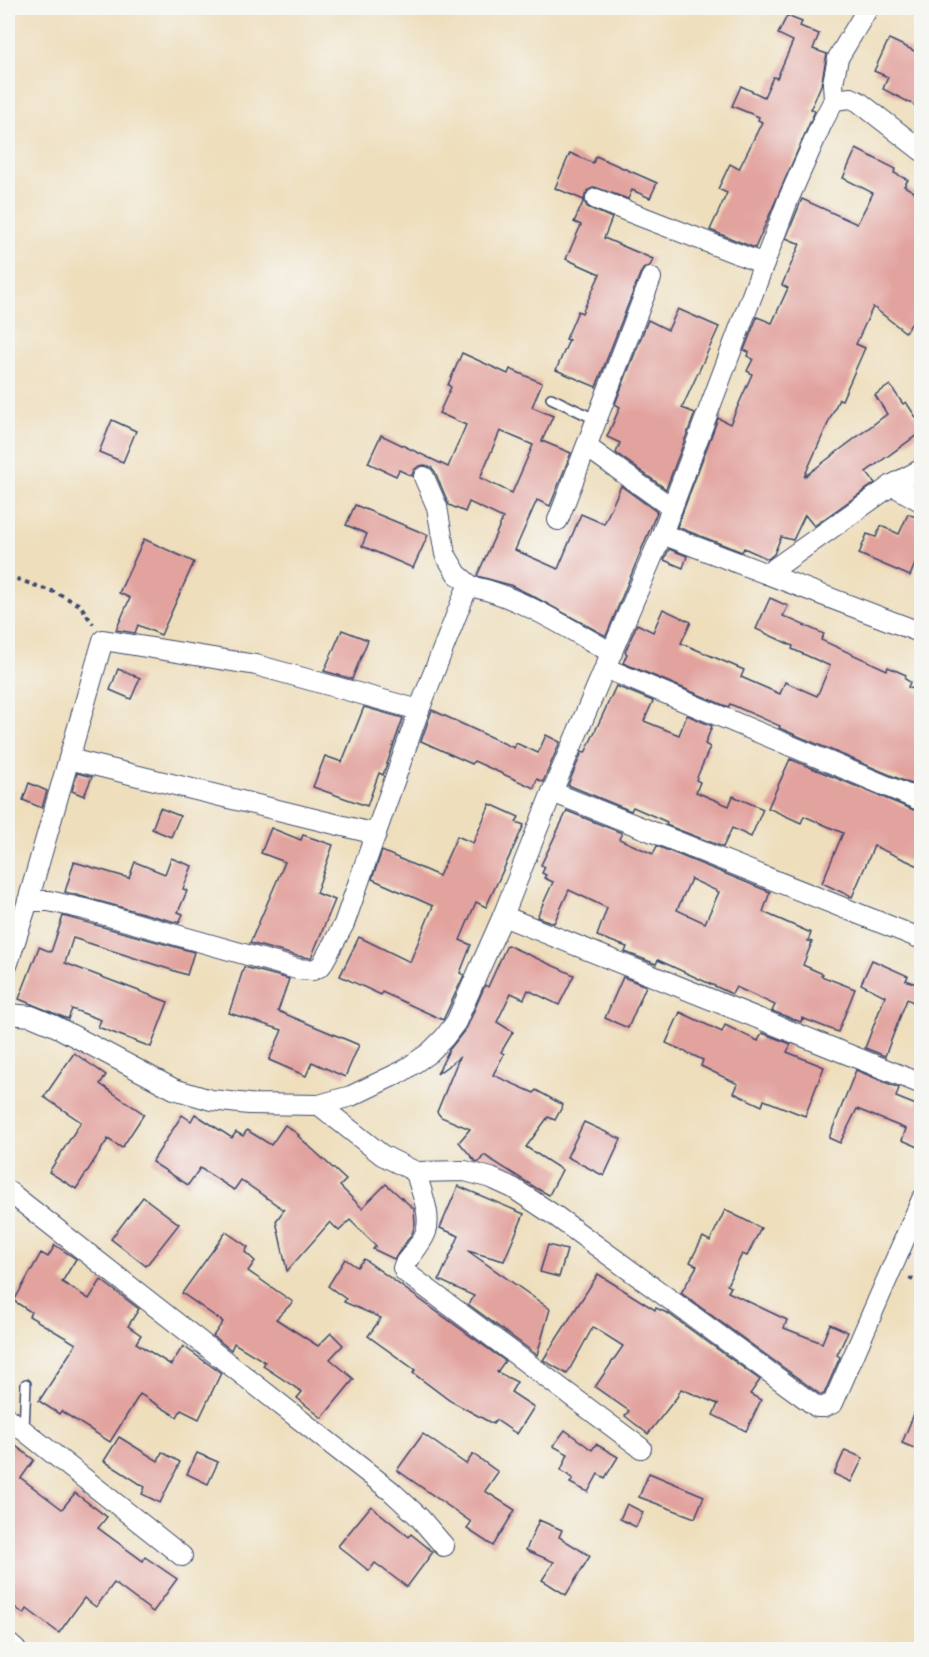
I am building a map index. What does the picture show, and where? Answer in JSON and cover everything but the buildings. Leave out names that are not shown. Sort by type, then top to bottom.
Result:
[{"type":"street","points":[[8,1014],[32,1016],[174,1089],[211,1100],[249,1104],[319,1105],[351,1096],[403,1071],[429,1053],[444,1038],[456,1022],[503,916],[552,792],[662,534],[792,190],[834,100],[833,83],[838,58],[868,8]]},
{"type":"street","points":[[834,100],[851,98],[859,102],[921,151]]},
{"type":"street","points":[[596,199],[764,264]]},
{"type":"street","points":[[558,520],[651,278]]},
{"type":"street","points":[[587,447],[672,508]]},
{"type":"street","points":[[767,574],[891,484],[921,469]]},
{"type":"street","points":[[424,477],[437,507],[445,554],[458,574],[472,587],[488,589],[498,594],[609,660],[921,801]]},
{"type":"street","points":[[891,484],[921,502]]},
{"type":"street","points":[[662,534],[921,633]]},
{"type":"street","points":[[28,901],[49,901],[84,909],[297,969],[313,970],[321,966],[344,924],[420,710],[465,593],[472,587]]},
{"type":"street","points":[[8,963],[103,640],[256,665],[420,710]]},
{"type":"street","points":[[69,759],[376,834]]},
{"type":"street","points":[[552,792],[921,939]]},
{"type":"street","points":[[503,916],[921,1084]]},
{"type":"street","points":[[319,1105],[382,1155],[416,1172],[465,1172],[491,1178],[513,1188],[557,1217],[818,1407],[833,1403],[921,1199]]},
{"type":"street","points":[[416,1172],[428,1219],[423,1239],[405,1263],[403,1268],[405,1272],[641,1448]]},
{"type":"street","points":[[8,1191],[391,1491],[420,1517],[444,1546]]},
{"type":"street","points":[[8,1418],[182,1556]]},
{"type":"street","points":[[8,1643],[16,1650]]},
{"type":"lane","points":[[550,398],[597,420]]},
{"type":"lane","points":[[24,1431],[26,1384]]},
{"type":"path","points":[[8,576],[57,593],[80,605],[103,640]]}]
